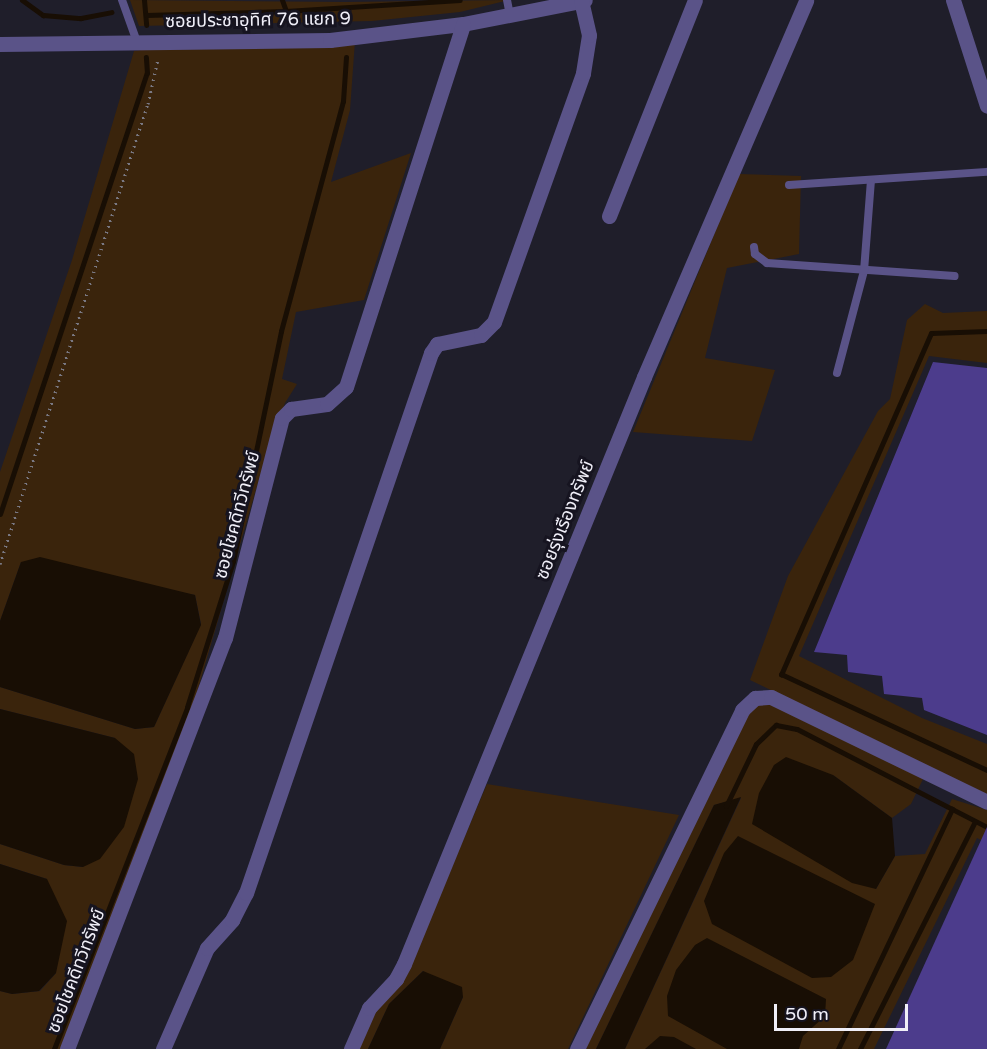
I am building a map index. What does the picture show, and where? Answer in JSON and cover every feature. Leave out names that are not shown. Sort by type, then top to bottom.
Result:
[{"type":"street","name":"ซอยประชาอุทิศ 76 แยก 9","points":[[0,44],[330,40],[463,24],[508,7],[583,0]]},
{"type":"street","points":[[163,1049],[207,948],[232,921],[246,893],[431,352],[437,344],[481,335],[494,322],[583,73],[589,34],[583,0]]},
{"type":"street","points":[[609,216],[695,0]]},
{"type":"street","name":"ซอยรุ่งเรืองทรัพย์","points":[[351,1049],[369,1008],[396,979],[404,964],[644,377],[806,0]]},
{"type":"street","points":[[953,0],[987,106]]},
{"type":"street","name":"ซอยโชคดีทวีทรัพย์","points":[[67,1049],[225,638],[282,418],[291,409],[327,404],[346,387],[463,24]]},
{"type":"street","points":[[577,1049],[742,710],[755,698],[771,697],[987,802]]},
{"type":"lane","points":[[122,0],[136,42]]},
{"type":"lane","points":[[789,185],[987,172]]},
{"type":"lane","points":[[837,373],[864,272],[871,181]]},
{"type":"lane","points":[[754,247],[755,254],[767,263],[864,272],[955,276]]},
{"type":"path","points":[[0,564],[148,104],[159,41]]},
{"type":"shaded area","points":[[130,0],[345,2],[509,0],[460,12],[372,21],[139,26]]},
{"type":"shaded area","points":[[355,41],[350,110],[331,182],[411,153],[364,300],[296,312],[282,379],[297,384],[285,403],[269,445],[195,699],[65,1049],[0,1049],[0,991],[12,994],[40,991],[56,973],[47,879],[0,864],[0,844],[64,865],[83,867],[115,738],[0,709],[0,687],[135,729],[154,727],[201,624],[195,595],[21,562],[0,621],[0,472],[72,260],[134,51],[171,46]]},
{"type":"shaded area","points":[[739,174],[801,176],[799,254],[727,268],[705,358],[775,370],[752,441],[633,432]]},
{"type":"shaded area","points":[[925,304],[943,313],[987,311],[987,363],[929,356],[799,656],[922,718],[987,744],[987,796],[750,680],[788,576],[878,411],[890,399],[907,320]]},
{"type":"shaded area","points":[[40,557],[195,595],[201,625],[154,727],[135,729],[0,687],[0,621],[21,562]]},
{"type":"shaded area","points":[[772,703],[924,777],[911,804],[892,818],[833,775],[876,889],[895,856],[925,854],[952,799],[987,810],[987,843],[977,838],[874,1049],[625,1049],[741,798],[714,805],[596,1049],[581,1049],[745,713],[756,704]]},
{"type":"shaded area","points":[[0,709],[115,738],[134,754],[138,779],[124,827],[100,859],[83,867],[64,865],[0,844]]},
{"type":"shaded area","points":[[786,757],[833,775],[892,818],[895,856],[876,889],[852,883],[752,824],[759,793],[774,765]]},
{"type":"shaded area","points":[[487,784],[679,815],[568,1049],[440,1049],[463,997],[423,971],[389,1004],[368,1049],[355,1049],[375,1005],[410,966]]},
{"type":"shaded area","points":[[741,797],[625,1049],[596,1049],[714,805]]},
{"type":"shaded area","points":[[738,836],[875,904],[853,960],[831,977],[812,978],[712,924],[704,901],[724,853]]},
{"type":"shaded area","points":[[0,864],[47,879],[67,921],[56,973],[39,991],[12,994],[0,991]]},
{"type":"shaded area","points":[[707,938],[826,999],[825,1016],[803,1036],[799,1049],[727,1049],[668,1016],[667,996],[676,970],[695,945]]},
{"type":"shaded area","points":[[423,971],[462,987],[463,997],[440,1049],[368,1049],[389,1004]]},
{"type":"shaded area","points":[[660,1036],[674,1037],[696,1049],[645,1049]]},
{"type":"building","points":[[933,362],[987,368],[987,735],[924,710],[922,698],[884,694],[882,676],[848,672],[847,655],[814,652]]},
{"type":"building","points":[[987,827],[987,1049],[886,1049]]},
{"type":"waterway","points":[[22,0],[43,15],[81,18],[111,12]]},
{"type":"waterway","points":[[144,0],[146,25]]},
{"type":"waterway","points":[[282,0],[286,11]]},
{"type":"waterway","points":[[146,15],[286,11],[460,0]]},
{"type":"waterway","points":[[0,514],[147,73],[146,57]]},
{"type":"waterway","points":[[54,1049],[187,707],[233,561],[281,331],[343,101],[346,57]]},
{"type":"waterway","points":[[987,331],[931,333],[781,674],[987,770]]},
{"type":"waterway","points":[[726,806],[756,744],[776,725],[797,729],[987,827]]},
{"type":"waterway","points":[[838,1049],[952,809]]},
{"type":"waterway","points":[[860,1049],[975,821]]}]
